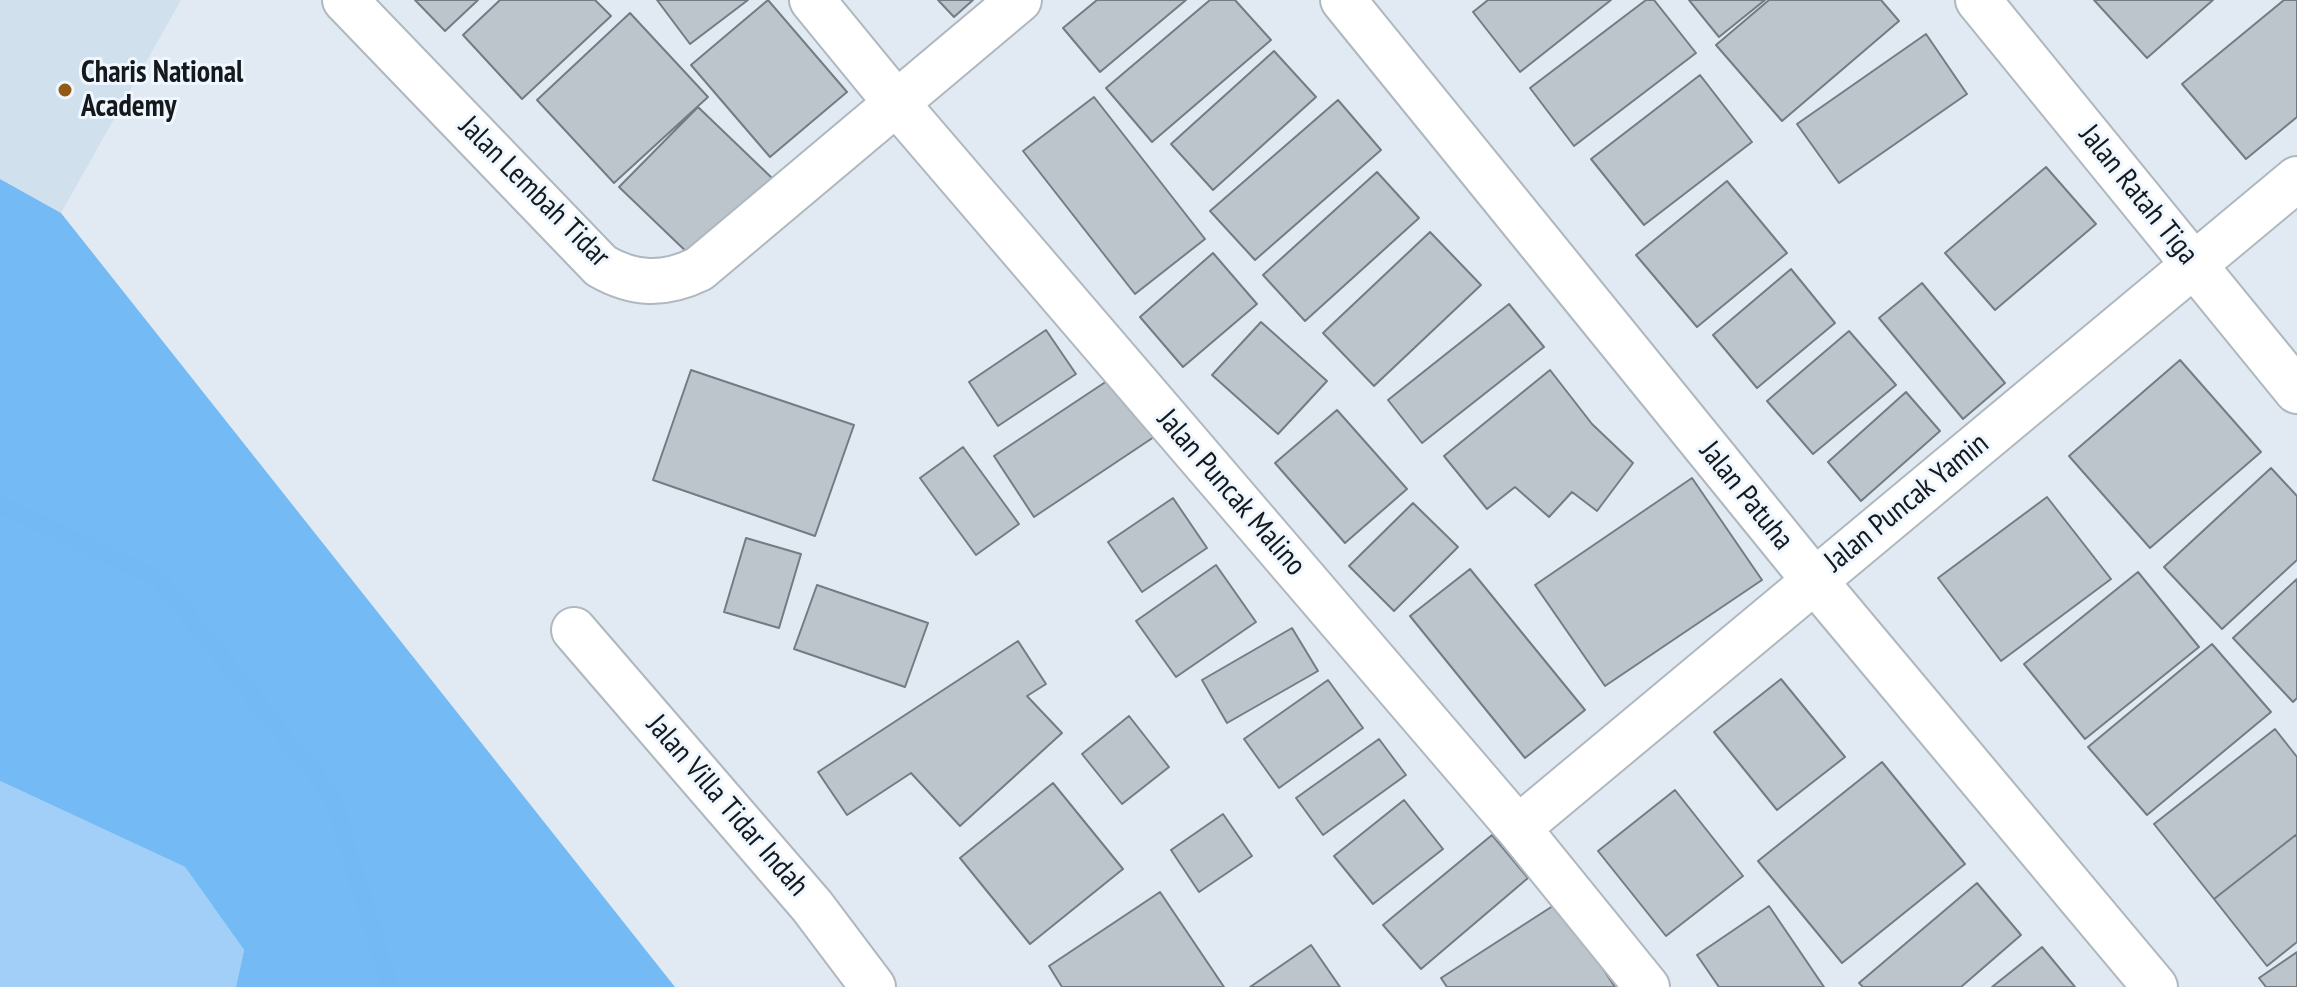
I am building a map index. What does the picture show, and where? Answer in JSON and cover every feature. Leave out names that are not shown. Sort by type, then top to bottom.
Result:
[{"type":"street","name":"Jalan Lembah Tidar","points":[[345,0],[601,266],[621,277],[648,282],[677,280],[699,269],[898,105],[1019,0]]},
{"type":"street","name":"Jalan Puncak Malino","points":[[812,0],[898,105],[1518,828],[1647,987]]},
{"type":"street","name":"Jalan Patuha","points":[[1343,0],[1814,580],[2155,987]]},
{"type":"street","name":"Jalan Ratah Tiga","points":[[1978,0],[2297,391]]},
{"type":"street","name":"Jalan Puncak Yamin","points":[[1518,828],[2196,267],[2297,179]]},
{"type":"street","name":"Jalan Villa Tidar Indah","points":[[574,630],[812,906],[873,987]]},
{"type":"shaded area","name":"Charis National Academy","points":[[0,0],[181,0],[61,213],[0,179]]},
{"type":"shaded area","points":[[0,179],[61,213],[675,987],[236,987],[244,950],[185,867],[0,781]]},
{"type":"shaded area","points":[[0,781],[185,867],[244,950],[236,987],[0,987]]},
{"type":"building","points":[[415,0],[478,0],[445,31]]},
{"type":"building","points":[[500,0],[595,0],[611,16],[522,99],[463,35]]},
{"type":"building","points":[[657,0],[748,0],[690,44]]},
{"type":"building","points":[[768,0],[847,92],[770,157],[691,65]]},
{"type":"building","points":[[938,0],[973,0],[954,17]]},
{"type":"building","points":[[1097,0],[1186,0],[1100,72],[1063,28]]},
{"type":"building","points":[[1210,0],[1235,0],[1271,40],[1152,142],[1106,88]]},
{"type":"building","points":[[1488,0],[1611,0],[1520,72],[1473,12]]},
{"type":"building","points":[[1646,0],[1654,0],[1696,53],[1574,146],[1530,88]]},
{"type":"building","points":[[1689,0],[1765,0],[1719,37]]},
{"type":"building","points":[[1769,0],[1881,0],[1899,21],[1782,121],[1716,45]]},
{"type":"building","points":[[2094,0],[2213,0],[2147,58]]},
{"type":"building","points":[[2284,0],[2297,0],[2297,117],[2246,159],[2182,84]]},
{"type":"building","points":[[630,13],[708,97],[614,183],[537,100]]},
{"type":"building","points":[[1926,34],[1967,94],[1839,183],[1797,124]]},
{"type":"building","points":[[1274,51],[1316,97],[1213,190],[1171,144]]},
{"type":"building","points":[[1700,75],[1752,142],[1644,225],[1591,159]]},
{"type":"building","points":[[1094,97],[1205,239],[1135,294],[1023,151]]},
{"type":"building","points":[[1338,100],[1381,150],[1255,260],[1210,211]]},
{"type":"building","points":[[698,107],[773,179],[694,259],[619,187]]},
{"type":"building","points":[[2046,167],[2096,224],[1995,310],[1945,253]]},
{"type":"building","points":[[1377,172],[1419,218],[1305,321],[1263,275]]},
{"type":"building","points":[[1727,181],[1787,253],[1697,327],[1636,255]]},
{"type":"building","points":[[1430,232],[1481,285],[1374,386],[1323,333]]},
{"type":"building","points":[[1213,253],[1257,304],[1183,367],[1140,317]]},
{"type":"building","points":[[1791,269],[1835,323],[1757,388],[1713,335]]},
{"type":"building","points":[[1922,283],[2005,383],[1963,419],[1879,318]]},
{"type":"building","points":[[1509,304],[1544,347],[1422,443],[1388,400]]},
{"type":"building","points":[[1261,322],[1327,381],[1278,434],[1212,375]]},
{"type":"building","points":[[1046,330],[1076,374],[998,426],[969,382]]},
{"type":"building","points":[[1849,331],[1896,385],[1813,454],[1767,401]]},
{"type":"building","points":[[2180,360],[2261,452],[2150,548],[2069,456]]},
{"type":"building","points":[[691,370],[854,425],[815,536],[653,480]]},
{"type":"building","points":[[1550,370],[1592,424],[1633,463],[1597,511],[1572,492],[1549,517],[1515,487],[1487,509],[1444,456]]},
{"type":"building","points":[[1113,377],[1154,437],[1034,517],[994,456]]},
{"type":"building","points":[[1906,392],[1940,431],[1861,501],[1828,462]]},
{"type":"building","points":[[1337,410],[1407,489],[1345,543],[1275,463]]},
{"type":"building","points":[[963,447],[1019,524],[976,555],[920,478]]},
{"type":"building","points":[[2271,468],[2297,496],[2297,560],[2222,629],[2164,567]]},
{"type":"building","points":[[1692,478],[1762,580],[1605,686],[1535,585]]},
{"type":"building","points":[[2047,497],[2111,579],[2001,661],[1938,578]]},
{"type":"building","points":[[1173,498],[1207,548],[1142,592],[1108,542]]},
{"type":"building","points":[[1413,503],[1458,547],[1394,611],[1349,566]]},
{"type":"building","points":[[746,538],[801,554],[779,628],[724,612]]},
{"type":"building","points":[[1216,565],[1256,622],[1176,677],[1136,621]]},
{"type":"building","points":[[1470,569],[1585,710],[1525,758],[1410,616]]},
{"type":"building","points":[[2138,572],[2199,647],[2085,739],[2024,664]]},
{"type":"building","points":[[2297,579],[2297,698],[2293,702],[2233,638]]},
{"type":"building","points":[[817,585],[928,623],[905,687],[794,649]]},
{"type":"building","points":[[1292,628],[1318,671],[1227,723],[1202,680]]},
{"type":"building","points":[[1018,641],[1046,684],[1027,696],[1062,733],[960,826],[911,773],[847,815],[818,772]]},
{"type":"building","points":[[2212,644],[2271,712],[2147,815],[2088,747]]},
{"type":"building","points":[[1781,679],[1845,757],[1777,810],[1714,732]]},
{"type":"building","points":[[1328,680],[1363,728],[1279,788],[1244,739]]},
{"type":"building","points":[[1129,716],[1169,767],[1122,804],[1082,754]]},
{"type":"building","points":[[2275,729],[2297,757],[2297,834],[2214,899],[2154,824]]},
{"type":"building","points":[[1379,739],[1406,775],[1323,835],[1296,798]]},
{"type":"building","points":[[1882,762],[1965,864],[1842,963],[1758,861]]},
{"type":"building","points":[[1053,783],[1123,869],[1030,944],[960,858]]},
{"type":"building","points":[[1675,790],[1743,876],[1666,936],[1598,851]]},
{"type":"building","points":[[1404,800],[1443,849],[1373,904],[1334,856]]},
{"type":"building","points":[[1223,814],[1252,856],[1199,892],[1171,850]]},
{"type":"building","points":[[2297,834],[2297,942],[2267,966],[2214,899]]},
{"type":"building","points":[[1492,835],[1528,878],[1421,969],[1383,925]]},
{"type":"building","points":[[1977,883],[2021,935],[1961,987],[1863,987],[1859,983]]},
{"type":"building","points":[[1160,892],[1224,987],[1062,987],[1049,966]]},
{"type":"building","points":[[1559,902],[1615,987],[1447,987],[1441,978]]},
{"type":"building","points":[[1769,906],[1824,987],[1719,987],[1697,955]]},
{"type":"building","points":[[1311,945],[1340,987],[1250,987]]},
{"type":"building","points":[[2042,947],[2075,987],[1992,987]]},
{"type":"building","points":[[2297,952],[2297,987],[2266,987],[2259,978]]},
{"type":"waterway","points":[[0,505],[159,579],[332,796],[390,987]]},
{"type":"place","name":"Charis National Academy","points":[[65,90]]}]
